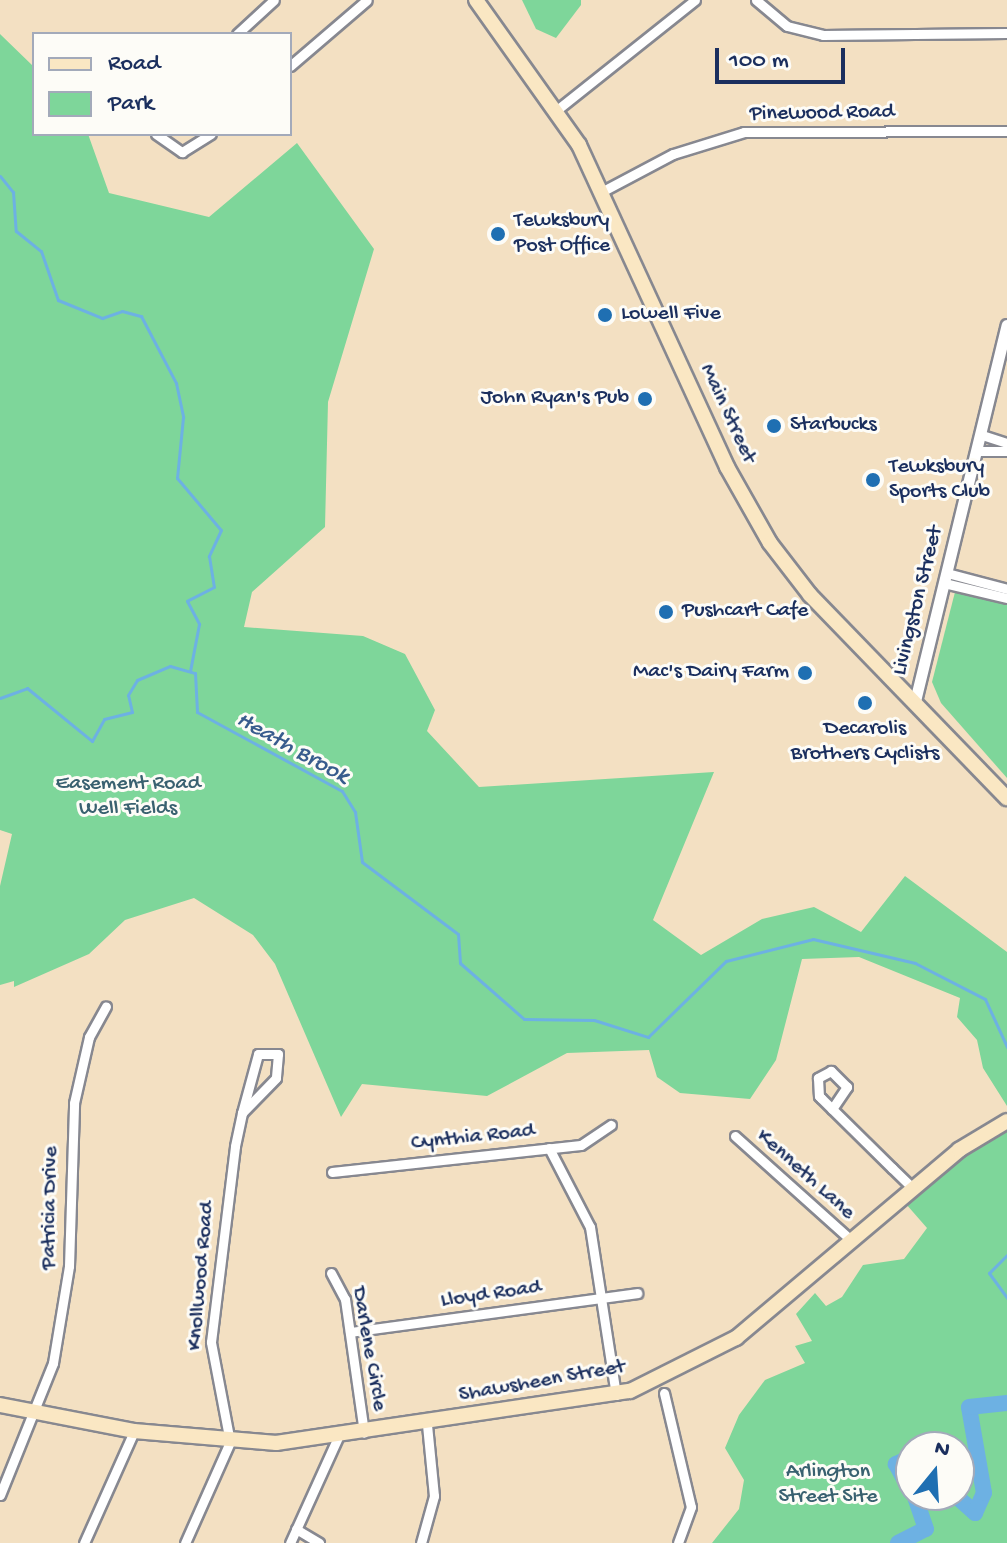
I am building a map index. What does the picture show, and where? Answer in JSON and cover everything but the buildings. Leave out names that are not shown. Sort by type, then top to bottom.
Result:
[{"type":"main road","name":"Main Street","points":[[476,0],[558,109],[603,191],[752,515],[810,595],[1007,798]]},
{"type":"main road","name":"Shawsheen Street","points":[[0,1405],[134,1431],[230,1442],[338,1437],[616,1395],[683,1370],[736,1338],[913,1188],[1007,1121]]},
{"type":"street","points":[[239,32],[274,0]]},
{"type":"street","points":[[292,64],[367,0]]},
{"type":"street","points":[[558,109],[695,0]]},
{"type":"street","points":[[756,0],[787,26],[823,35],[1007,33]]},
{"type":"street","name":"Pinewood Road","points":[[603,191],[673,154],[744,132],[1007,131]]},
{"type":"street","points":[[159,136],[182,152],[208,136]]},
{"type":"street","name":"Livingston Street","points":[[915,701],[1007,325]]},
{"type":"street","points":[[982,435],[1007,443]]},
{"type":"street","points":[[978,451],[1007,451]]},
{"type":"street","points":[[946,578],[1007,589]]},
{"type":"street","points":[[946,578],[1007,598]]},
{"type":"street","name":"Patricia Drive","points":[[0,1495],[37,1414],[67,1288],[74,1103],[89,1037],[106,1006]]},
{"type":"street","name":"Knollwood Road","points":[[230,1442],[214,1386],[211,1327],[242,1113],[259,1052],[278,1054],[276,1078],[242,1113]]},
{"type":"street","points":[[832,1109],[913,1188]]},
{"type":"street","name":"Cynthia Road","points":[[332,1172],[590,1142],[611,1125]]},
{"type":"street","name":"Kenneth Lane","points":[[735,1136],[851,1240]]},
{"type":"street","points":[[549,1148],[590,1227],[616,1395]]},
{"type":"street","name":"Darlene Circle","points":[[331,1273],[343,1292],[364,1433]]},
{"type":"street","name":"Lloyd Road","points":[[350,1332],[637,1293]]},
{"type":"street","points":[[664,1393],[691,1507],[678,1543]]},
{"type":"street","points":[[421,1543],[434,1496],[427,1424]]},
{"type":"street","points":[[84,1543],[134,1431]]},
{"type":"street","points":[[290,1543],[338,1437]]},
{"type":"street","points":[[185,1543],[230,1442]]},
{"type":"street","points":[[296,1529],[319,1543]]},
{"type":"green space","points":[[522,0],[581,0],[581,5],[556,38],[536,29]]},
{"type":"green space","name":"Easement Road Well Fields","points":[[0,34],[32,65],[32,136],[89,136],[109,193],[209,217],[297,143],[374,249],[328,402],[325,527],[252,592],[244,627],[363,636],[405,654],[435,710],[427,731],[479,787],[714,772],[653,920],[701,955],[762,919],[814,907],[861,932],[905,876],[1007,952],[1007,1106],[983,1068],[977,1040],[957,1017],[960,998],[859,957],[802,959],[776,1060],[750,1099],[680,1093],[657,1077],[649,1050],[567,1053],[487,1096],[362,1084],[341,1117],[275,964],[253,935],[194,898],[125,920],[89,954],[14,987],[14,981],[0,985],[0,886],[12,834],[0,830]]},
{"type":"green space","points":[[955,592],[1007,605],[1007,778],[941,703],[932,682]]},
{"type":"green space","name":"Arlington Street Site","points":[[1007,1123],[1007,1543],[712,1543],[739,1509],[744,1480],[725,1448],[739,1415],[765,1380],[805,1363],[795,1346],[812,1341],[796,1314],[815,1293],[826,1306],[842,1297],[863,1265],[904,1259],[927,1228],[906,1204],[968,1141]]},
{"type":"waterway","points":[[0,176],[13,192],[16,231],[41,251],[58,300],[102,318],[122,311],[141,316],[176,383],[183,417],[177,478],[221,530],[209,556],[214,587],[187,601],[199,624],[190,671]]},
{"type":"waterway","name":"Heath Brook","points":[[0,698],[27,688],[92,741],[104,719],[132,712],[128,695],[137,680],[170,666],[195,673],[197,712],[342,791],[355,812],[362,862],[458,934],[460,963],[524,1019],[594,1020],[648,1037],[726,961],[813,939],[915,963],[985,999],[1007,1047]]},
{"type":"waterway","name":"Heath Brook","points":[[1007,1255],[989,1273],[1007,1298]]},
{"type":"waterway","points":[[973,1431],[969,1407],[1007,1403]]},
{"type":"waterway","points":[[973,1511],[975,1513],[984,1493],[975,1441]]},
{"type":"waterway","points":[[898,1543],[926,1529],[920,1511]]},
{"type":"place","name":"Tewksbury Post Office","points":[[498,234]]},
{"type":"place","name":"Lowell Five","points":[[605,315]]},
{"type":"place","name":"John Ryan's Pub","points":[[645,399]]},
{"type":"place","name":"Starbucks","points":[[774,426]]},
{"type":"place","name":"Tewksbury Sports Club","points":[[873,480]]},
{"type":"place","name":"Pushcart Cafe","points":[[666,612]]},
{"type":"place","name":"Mac's Dairy Farm","points":[[805,673]]},
{"type":"place","name":"Decarolis Brothers Cyclists","points":[[865,703]]}]
